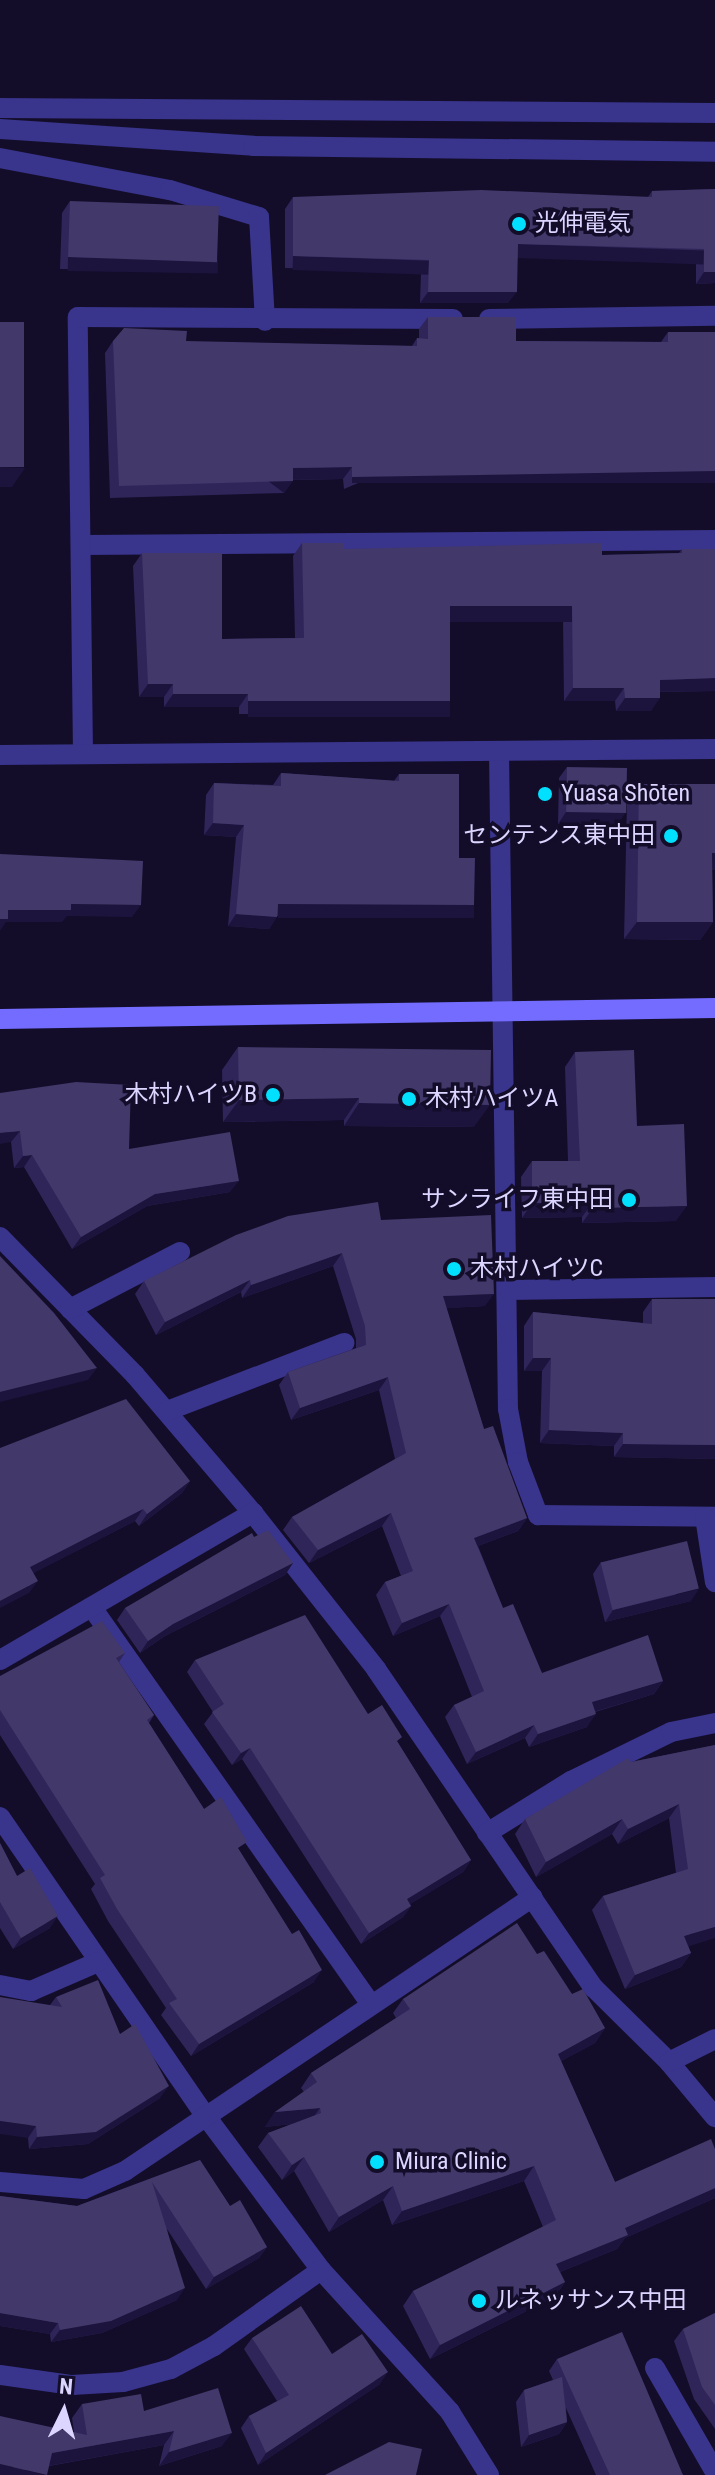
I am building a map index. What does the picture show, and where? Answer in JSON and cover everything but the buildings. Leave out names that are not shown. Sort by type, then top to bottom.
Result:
[{"type":"street","points":[[0,108],[715,113]]},
{"type":"street","points":[[0,129],[253,146],[715,152]]},
{"type":"street","points":[[0,158],[170,190],[259,217],[265,321]]},
{"type":"street","points":[[83,754],[78,317],[265,321],[715,316]]},
{"type":"street","points":[[83,545],[715,540]]},
{"type":"street","points":[[0,755],[715,749]]},
{"type":"street","points":[[499,752],[508,1409],[518,1462],[538,1515],[710,1517],[715,1582]]},
{"type":"street","points":[[0,1019],[715,1008]]},
{"type":"street","points":[[0,1237],[167,1411],[253,1513],[376,1669],[594,1988],[669,2062],[715,2117]]},
{"type":"street","points":[[70,1309],[180,1252]]},
{"type":"street","points":[[508,1290],[715,1287]]},
{"type":"street","points":[[167,1411],[344,1343]]},
{"type":"street","points":[[0,1660],[93,1609],[253,1513]]},
{"type":"street","points":[[93,1609],[370,2003]]},
{"type":"street","points":[[487,1833],[571,1781],[671,1732],[715,1723]]},
{"type":"street","points":[[0,1817],[205,2115],[321,2270],[450,2412],[489,2475]]},
{"type":"street","points":[[0,2182],[39,2189],[84,2189],[125,2171],[370,2003],[532,1897]]},
{"type":"street","points":[[0,1985],[31,1991],[98,1962]]},
{"type":"street","points":[[669,2062],[715,2039]]},
{"type":"street","points":[[0,2375],[72,2385],[123,2382],[171,2369],[214,2346],[321,2270]]},
{"type":"street","points":[[655,2368],[715,2472]]},
{"type":"place","name":"光伸電気","points":[[519,224]]},
{"type":"place","name":"Yuasa Shōten","points":[[545,794]]},
{"type":"place","name":"センテンス東中田","points":[[671,836]]},
{"type":"place","name":"木村ハイツB","points":[[273,1095]]},
{"type":"place","name":"木村ハイツA","points":[[409,1099]]},
{"type":"place","name":"サンライフ東中田","points":[[629,1200]]},
{"type":"place","name":"木村ハイツC","points":[[454,1269]]},
{"type":"place","name":"Miura Clinic","points":[[377,2162]]},
{"type":"place","name":"ルネッサンス中田","points":[[479,2301]]}]
